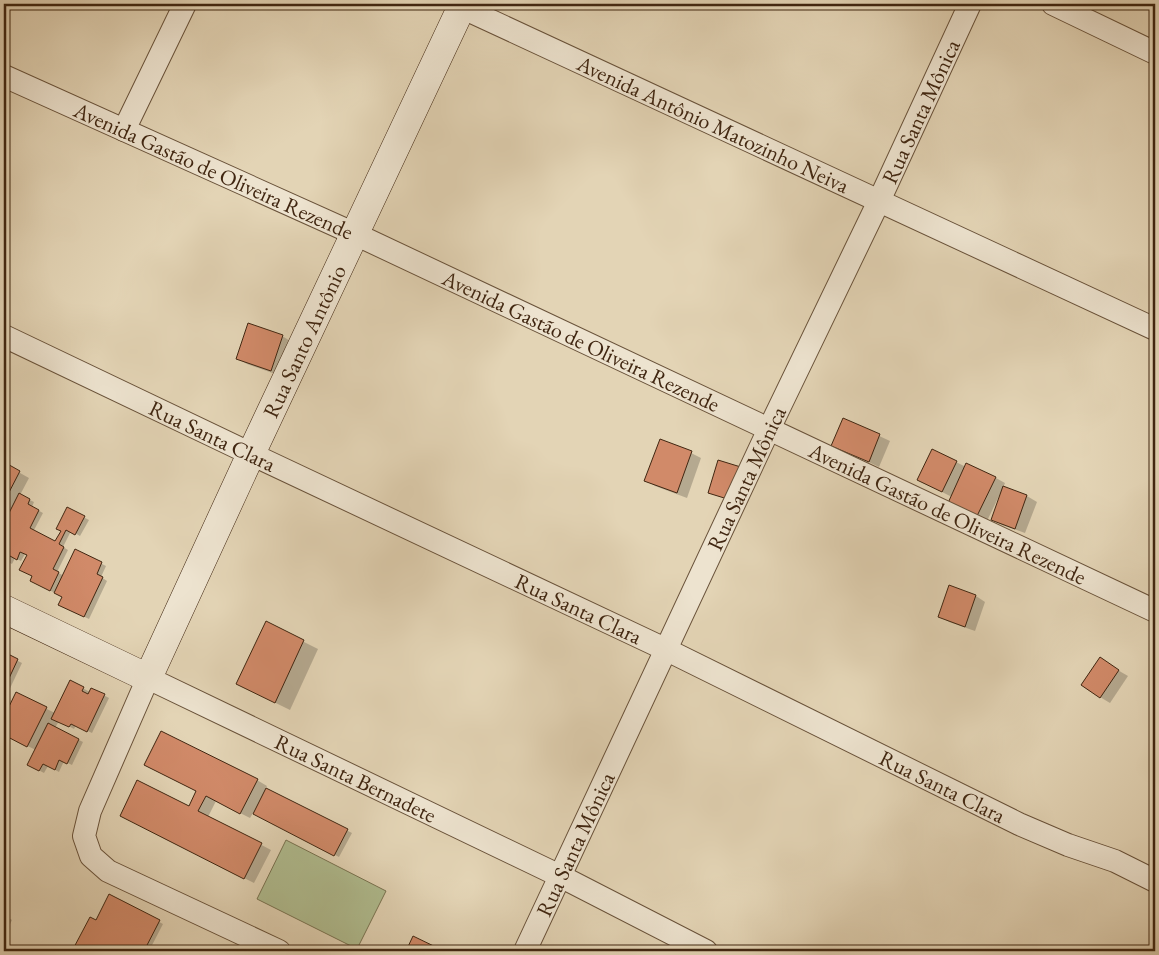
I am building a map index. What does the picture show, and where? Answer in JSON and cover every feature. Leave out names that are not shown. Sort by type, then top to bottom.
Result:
[{"type":"main road","name":"Rua Santo Antônio","points":[[148,678],[250,454],[462,6]]},
{"type":"main road","name":"Rua Santa Bernadete","points":[[4,609],[148,678]]},
{"type":"street","points":[[124,130],[186,4]]},
{"type":"street","name":"Rua Santa Mônica","points":[[525,951],[970,4]]},
{"type":"street","points":[[1053,4],[1155,53]]},
{"type":"street","name":"Avenida Antônio Matozinho Neiva","points":[[462,6],[1155,329]]},
{"type":"street","name":"Avenida Gastão de Oliveira Rezende","points":[[4,76],[355,234],[1155,611]]},
{"type":"street","name":"Rua Santa Clara","points":[[4,336],[667,650],[1019,824],[1068,845],[1115,861],[1155,881]]},
{"type":"street","points":[[148,678],[90,811],[84,836],[91,856],[108,871],[278,951]]},
{"type":"street","name":"Rua Santa Bernadete","points":[[148,678],[560,876],[706,951]]},
{"type":"green space","points":[[286,840],[386,891],[357,949],[257,899]]},
{"type":"building","points":[[248,323],[283,335],[271,371],[236,359]]},
{"type":"building","points":[[843,418],[880,434],[869,462],[831,446]]},
{"type":"building","points":[[660,439],[692,451],[677,493],[644,481]]},
{"type":"building","points":[[932,449],[957,461],[942,492],[917,480]]},
{"type":"building","points":[[718,460],[744,468],[734,501],[708,493]]},
{"type":"building","points":[[4,462],[20,471],[4,502]]},
{"type":"building","points":[[966,463],[996,477],[977,516],[948,503]]},
{"type":"building","points":[[1003,486],[1027,495],[1015,529],[991,520]]},
{"type":"building","points":[[19,493],[30,499],[28,504],[39,510],[30,528],[55,541],[61,531],[56,529],[67,507],[85,516],[75,535],[66,530],[59,544],[64,547],[53,569],[59,572],[50,591],[30,581],[32,576],[19,570],[27,555],[20,552],[17,560],[10,556],[7,563],[4,561],[4,523]]},
{"type":"building","points":[[75,549],[102,562],[97,574],[103,577],[84,617],[58,605],[62,597],[54,593]]},
{"type":"building","points":[[949,585],[976,595],[965,627],[938,617]]},
{"type":"building","points":[[266,621],[304,640],[275,703],[236,684]]},
{"type":"building","points":[[4,652],[18,659],[4,689]]},
{"type":"building","points":[[1100,657],[1119,670],[1100,698],[1081,685]]},
{"type":"building","points":[[70,680],[84,687],[82,691],[88,694],[91,688],[105,694],[87,732],[71,724],[69,727],[51,719]]},
{"type":"building","points":[[16,692],[47,707],[27,747],[4,735],[4,717]]},
{"type":"building","points":[[48,723],[79,739],[67,764],[59,760],[55,770],[43,764],[39,771],[27,765]]},
{"type":"building","points":[[161,731],[258,779],[240,814],[206,796],[198,811],[262,843],[244,879],[120,816],[137,780],[189,806],[196,791],[144,765]]},
{"type":"building","points":[[266,788],[348,829],[334,856],[253,814]]},
{"type":"building","points":[[109,894],[160,920],[144,951],[72,951],[90,917],[96,920]]},
{"type":"building","points":[[413,936],[444,951],[406,951]]}]
